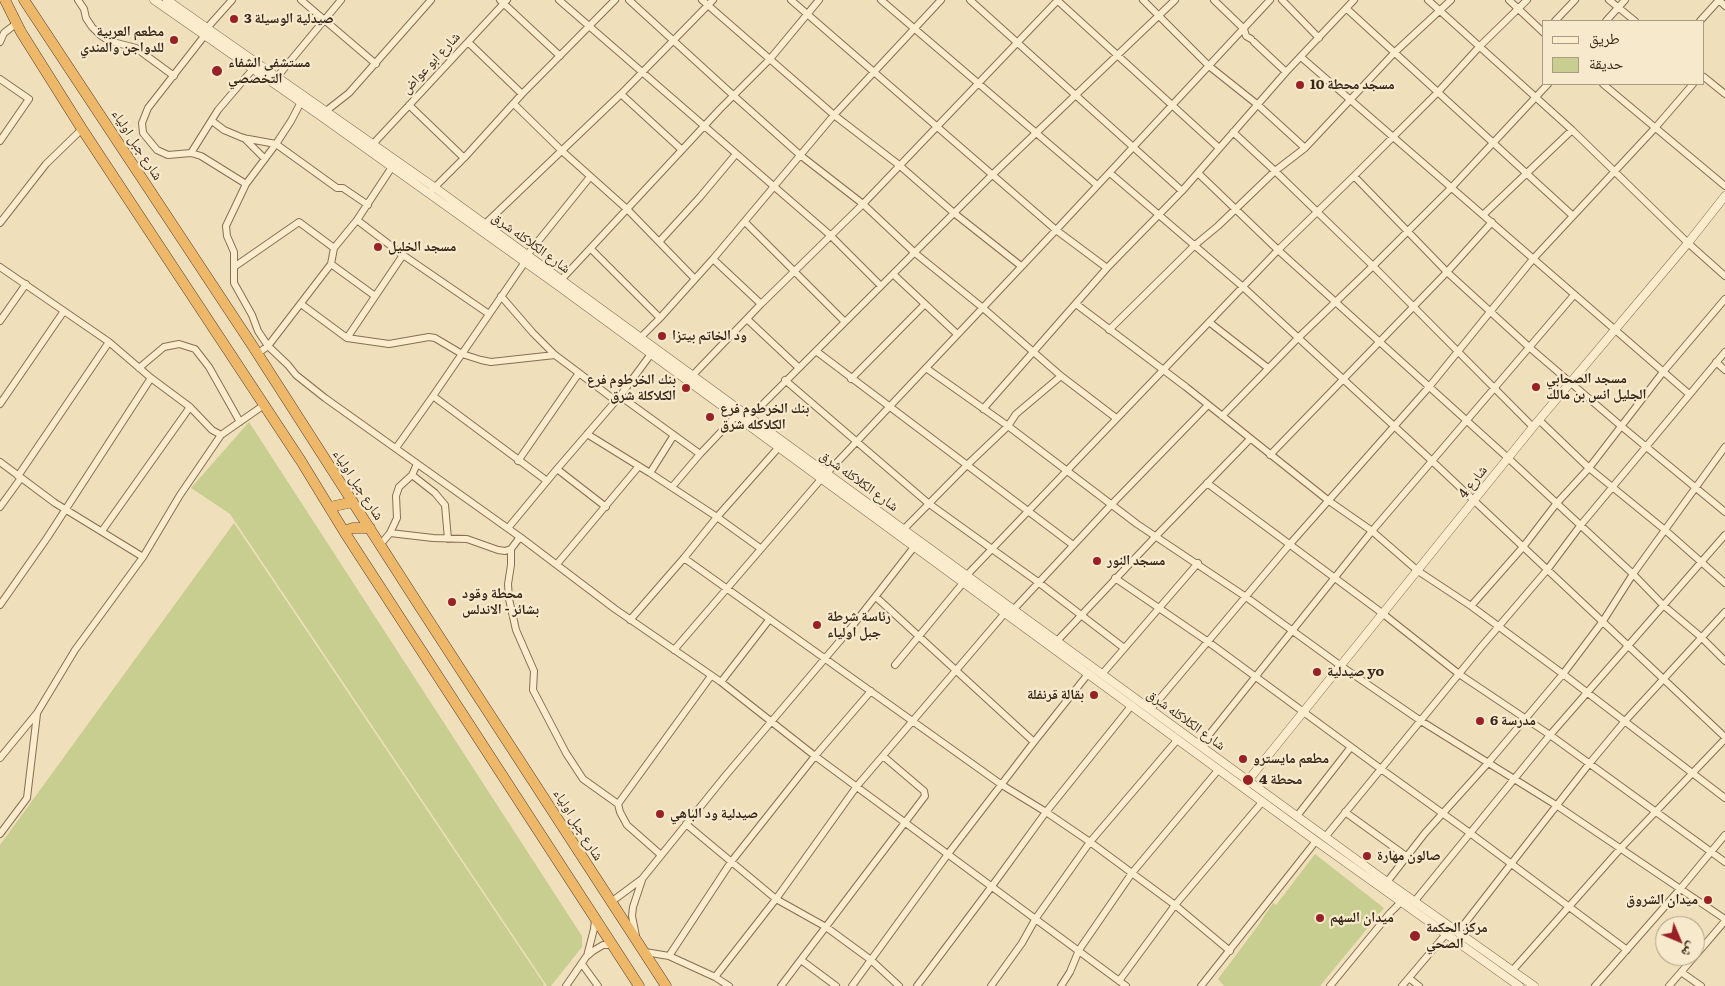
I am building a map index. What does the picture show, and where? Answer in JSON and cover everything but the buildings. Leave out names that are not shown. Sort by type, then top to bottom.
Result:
[{"type":"highway","name":"شارع جبل اولياء","points":[[24,0],[258,354],[666,986]]},
{"type":"highway","points":[[5,1],[82,129],[264,405],[639,986]]},
{"type":"highway","points":[[330,507],[353,502]]},
{"type":"highway","points":[[344,531],[353,528],[370,528]]},
{"type":"street","points":[[78,0],[92,28],[100,35],[109,41],[136,48],[174,76]]},
{"type":"street","name":"شارع الكلاكله شرق","points":[[154,0],[277,77],[373,144],[736,416],[779,447],[904,529],[1005,613],[1088,674],[1219,769],[1246,784],[1326,836],[1414,902],[1534,986]]},
{"type":"street","name":"شارع الكلاكله شرق","points":[[167,0],[253,69],[392,167],[485,224],[526,259],[561,280],[750,417],[914,547],[1014,609],[1103,673],[1200,746],[1246,784],[1263,801],[1316,841],[1519,986]]},
{"type":"street","points":[[232,0],[148,108],[142,123],[143,133],[157,150],[168,155],[191,153],[209,160],[246,184]]},
{"type":"street","points":[[301,0],[376,64]]},
{"type":"street","points":[[277,77],[341,0]]},
{"type":"street","points":[[326,111],[349,93],[431,0]]},
{"type":"street","points":[[559,0],[830,235],[881,286]]},
{"type":"street","points":[[432,190],[522,94],[615,0]]},
{"type":"street","points":[[629,0],[800,155],[863,204],[915,253],[983,308],[1061,376],[1116,418]]},
{"type":"street","points":[[702,0],[710,3],[834,115],[899,165],[954,214],[1021,266]]},
{"type":"street","points":[[791,0],[1056,230],[1107,268]]},
{"type":"street","points":[[561,280],[704,126],[770,59],[819,0]]},
{"type":"street","points":[[881,0],[1097,186]]},
{"type":"street","points":[[640,338],[713,259],[834,115],[941,0]]},
{"type":"street","points":[[970,0],[1018,41],[1182,191]]},
{"type":"street","points":[[692,376],[761,304],[863,204],[1057,0],[1219,148]]},
{"type":"street","points":[[1143,0],[1209,66],[1258,105],[1306,148]]},
{"type":"street","points":[[750,417],[992,175],[1175,0]]},
{"type":"street","points":[[1214,0],[1244,29],[1246,36],[1286,72]]},
{"type":"street","points":[[674,650],[824,475],[1110,173],[1270,0]]},
{"type":"street","points":[[1282,0],[1318,38]]},
{"type":"street","points":[[1428,0],[1572,130],[1688,243],[1725,276]]},
{"type":"street","points":[[1109,330],[1195,245],[1204,240],[1275,171],[1306,148],[1395,52],[1451,0]]},
{"type":"street","points":[[1508,0],[1542,31]]},
{"type":"street","points":[[894,665],[965,579],[1116,418],[1278,250],[1393,138],[1480,46],[1527,0]]},
{"type":"street","points":[[1556,20],[1575,0]]},
{"type":"street","points":[[1609,0],[1634,20]]},
{"type":"street","points":[[1607,20],[1625,0]]},
{"type":"street","points":[[1701,20],[1719,0],[1725,6]]},
{"type":"street","points":[[503,1],[560,56]]},
{"type":"street","name":"شارع ابو عواض","points":[[373,144],[468,42],[503,1]]},
{"type":"street","points":[[485,224],[536,173],[562,151],[621,94],[710,3]]},
{"type":"street","points":[[983,408],[1107,268],[1182,191],[1286,72],[1350,3],[1395,52],[1572,216]]},
{"type":"street","points":[[0,42],[4,33],[17,23]]},
{"type":"street","points":[[468,42],[522,94]]},
{"type":"street","points":[[1301,57],[1690,394]]},
{"type":"street","points":[[191,153],[229,96],[253,69]]},
{"type":"street","points":[[1705,78],[1725,94]]},
{"type":"street","points":[[0,79],[29,99],[0,141]]},
{"type":"street","points":[[1222,416],[1298,338],[1451,188],[1547,85]]},
{"type":"street","points":[[1604,85],[1725,186]]},
{"type":"street","points":[[1151,709],[1290,544],[1395,428],[1459,352],[1533,259],[1613,170],[1655,128],[1692,85]]},
{"type":"street","points":[[621,94],[682,150]]},
{"type":"street","points":[[301,102],[276,144],[246,184],[226,226],[227,236],[234,252],[234,283],[252,314],[258,331],[268,346],[310,387],[520,536],[630,620],[721,682],[815,756],[1126,986]]},
{"type":"street","points":[[514,104],[562,151],[628,210],[695,279]]},
{"type":"street","points":[[409,105],[464,158]]},
{"type":"street","points":[[212,121],[224,130],[243,138],[276,144],[337,188],[343,188],[368,205]]},
{"type":"street","points":[[0,223],[46,164],[82,129]]},
{"type":"street","points":[[1483,215],[1572,130]]},
{"type":"street","points":[[1233,132],[1373,266],[1412,308],[1459,352],[1533,427]]},
{"type":"street","points":[[243,138],[264,158]]},
{"type":"street","points":[[659,242],[736,154]]},
{"type":"street","points":[[258,354],[268,346],[331,264],[334,248],[368,205],[392,167]]},
{"type":"street","points":[[1110,173],[1243,287],[1431,460],[1725,738],[1620,849],[1512,971]]},
{"type":"street","points":[[1198,173],[1278,250],[1508,458],[1725,661]]},
{"type":"street","points":[[1354,176],[1447,272],[1529,347],[1725,512]]},
{"type":"street","points":[[396,448],[526,259],[590,177]]},
{"type":"street","name":"شارع 4","points":[[1246,784],[1570,381],[1688,243],[1725,196]]},
{"type":"street","points":[[357,220],[403,255],[489,314]]},
{"type":"street","points":[[234,267],[300,222],[334,248]]},
{"type":"street","points":[[745,222],[845,322]]},
{"type":"street","points":[[1270,455],[1447,272],[1492,222]]},
{"type":"street","points":[[591,249],[660,318]]},
{"type":"street","points":[[347,338],[403,255]]},
{"type":"street","points":[[713,259],[761,304]]},
{"type":"street","points":[[331,264],[376,296]]},
{"type":"street","points":[[0,267],[109,342],[150,378],[190,407],[212,430],[221,436]]},
{"type":"street","points":[[892,274],[957,334]]},
{"type":"street","points":[[0,321],[26,284]]},
{"type":"street","points":[[1200,746],[1372,531],[1574,295]]},
{"type":"street","points":[[501,296],[555,355],[700,454]]},
{"type":"street","points":[[1470,606],[1523,547],[1556,504],[1589,468],[1663,372],[1725,299]]},
{"type":"street","points":[[301,304],[347,338],[389,344],[429,337],[435,338],[462,354],[491,362],[555,355]]},
{"type":"street","points":[[851,378],[925,304]]},
{"type":"street","points":[[1076,304],[1329,501],[1372,531],[1418,571],[1470,606],[1563,674],[1725,798]]},
{"type":"street","points":[[0,404],[64,311]]},
{"type":"street","points":[[747,319],[798,368]]},
{"type":"street","points":[[1209,322],[1268,368]]},
{"type":"street","points":[[0,507],[109,342]]},
{"type":"street","points":[[139,368],[164,347],[179,344],[195,349],[204,360],[240,422]]},
{"type":"street","points":[[816,350],[1072,545]]},
{"type":"street","points":[[1326,836],[1725,352]]},
{"type":"street","points":[[508,528],[618,398],[651,354]]},
{"type":"street","points":[[1716,362],[1725,370]]},
{"type":"street","points":[[926,368],[1008,426],[1111,504],[1198,563],[1341,666],[1421,721],[1556,805],[1681,888],[1725,920],[1705,944]]},
{"type":"street","points":[[518,461],[579,373]]},
{"type":"street","points":[[904,529],[928,503],[1008,426],[1016,414],[1061,376]]},
{"type":"street","points":[[0,605],[66,510],[150,378]]},
{"type":"street","points":[[785,380],[928,503],[1038,582],[1124,648]]},
{"type":"street","points":[[433,396],[547,481]]},
{"type":"street","points":[[0,758],[37,713],[75,650],[143,557],[180,495],[221,436],[264,405]]},
{"type":"street","points":[[1014,609],[1072,545],[1208,405]]},
{"type":"street","points":[[102,532],[190,407]]},
{"type":"street","points":[[672,487],[736,416]]},
{"type":"street","points":[[1539,420],[1589,468],[1666,530],[1725,583]]},
{"type":"street","points":[[587,434],[672,487],[760,548]]},
{"type":"street","points":[[650,474],[674,435]]},
{"type":"street","points":[[1057,641],[1250,438]]},
{"type":"street","points":[[630,620],[779,447]]},
{"type":"street","points":[[1387,882],[1406,856],[1563,674],[1603,622],[1633,574],[1725,447]]},
{"type":"street","points":[[0,462],[66,510],[127,545],[143,557]]},
{"type":"street","points":[[380,545],[390,534],[397,518],[396,496],[399,487],[412,475],[417,464]]},
{"type":"street","points":[[557,564],[639,466]]},
{"type":"street","points":[[557,469],[606,507]]},
{"type":"street","points":[[412,475],[435,493],[445,505],[448,539]]},
{"type":"street","points":[[1207,483],[1382,613],[1459,674],[1550,735],[1725,862]]},
{"type":"street","points":[[390,534],[467,539],[498,550],[510,550]]},
{"type":"street","points":[[1414,902],[1460,848],[1513,779],[1550,735],[1725,535]]},
{"type":"street","points":[[520,536],[510,550],[509,599],[516,630],[534,671],[533,690],[566,753],[583,779],[618,804],[627,825],[661,855]]},
{"type":"street","points":[[611,902],[642,879],[771,721],[876,597],[914,547]]},
{"type":"street","points":[[684,558],[1002,785],[1090,842],[1176,906],[1230,951]]},
{"type":"street","points":[[1103,673],[1198,563]]},
{"type":"street","points":[[1116,578],[1304,712],[1627,950]]},
{"type":"street","points":[[876,597],[1034,742]]},
{"type":"street","points":[[1458,932],[1556,805],[1624,722],[1725,612]]},
{"type":"street","points":[[716,977],[776,899],[856,786],[1005,613]]},
{"type":"street","points":[[721,682],[769,620]]},
{"type":"street","points":[[852,986],[948,854],[1088,674]]},
{"type":"street","points":[[618,804],[711,676]]},
{"type":"street","points":[[669,956],[731,862],[815,756],[871,691]]},
{"type":"street","points":[[917,986],[1046,812],[1132,705]]},
{"type":"street","points":[[0,834],[26,798],[37,713]]},
{"type":"street","points":[[990,986],[1022,943],[1036,918],[1090,842],[1178,739]]},
{"type":"street","points":[[1297,816],[1351,748]]},
{"type":"street","points":[[781,986],[925,794],[882,756]]},
{"type":"street","points":[[1062,986],[1079,950],[1132,873],[1219,769]]},
{"type":"street","points":[[1119,981],[1176,906],[1263,801]]},
{"type":"street","points":[[1344,812],[1406,856]]},
{"type":"street","points":[[686,824],[776,899],[826,927],[871,960],[899,986]]},
{"type":"street","points":[[1595,986],[1725,835]]},
{"type":"street","points":[[1201,986],[1316,841]]},
{"type":"street","points":[[636,939],[632,916],[635,896],[642,879]]},
{"type":"street","points":[[1330,986],[1401,902]]},
{"type":"street","points":[[586,958],[594,929],[595,916]]},
{"type":"street","points":[[1402,986],[1446,934]]},
{"type":"street","points":[[566,986],[586,958],[598,947],[613,945]]},
{"type":"street","points":[[645,952],[669,956],[716,977],[729,986]]},
{"type":"street","points":[[800,960],[836,986]]},
{"type":"street","points":[[582,964],[598,986]]},
{"type":"street","points":[[1668,986],[1686,966]]},
{"type":"street","points":[[1681,972],[1701,986]]},
{"type":"street","points":[[1409,978],[1419,986]]},
{"type":"green space","points":[[249,422],[582,936],[582,947],[551,986],[547,986],[230,514],[191,488]]},
{"type":"green space","points":[[234,523],[544,984],[543,986],[0,986],[0,845]]},
{"type":"green space","name":"ميدان السهم","points":[[1315,854],[1384,908],[1320,986],[1224,986],[1218,979],[1273,903],[1276,905]]},
{"type":"place","name":"صيدلية الوسيلة 3","points":[[234,19]]},
{"type":"place","name":"مطعم العربية للدواجن والمندي","points":[[174,40]]},
{"type":"place","name":"مستشفى الشفاء التخصصي","points":[[217,71]]},
{"type":"place","name":"مسجد محطة 10","points":[[1300,85]]},
{"type":"place","name":"مسجد الخليل","points":[[378,247]]},
{"type":"place","name":"ود الخاتم بيتزا","points":[[662,336]]},
{"type":"place","name":"مسجد الصحابي الجليل انس بن مالك","points":[[1536,387]]},
{"type":"place","name":"بنك الخرطوم فرع الكلاكلة شرق","points":[[686,388]]},
{"type":"place","name":"بنك الخرطوم فرع الكلاكله شرق","points":[[710,417]]},
{"type":"place","name":"مسجد النور","points":[[1097,561]]},
{"type":"place","name":"محطة وقود بشائر - الاندلس","points":[[452,602]]},
{"type":"place","name":"رئاسة شرطة جبل اولياء","points":[[817,625]]},
{"type":"place","name":"صيدلية yo","points":[[1317,672]]},
{"type":"place","name":"بقالة قرنفلة","points":[[1094,695]]},
{"type":"place","name":"مدرسة 6","points":[[1480,721]]},
{"type":"place","name":"مطعم مايسترو","points":[[1243,759]]},
{"type":"place","name":"محطة 4","points":[[1248,780]]},
{"type":"place","name":"صيدلية ود الباهي","points":[[660,814]]},
{"type":"place","name":"صالون مهارة","points":[[1367,856]]},
{"type":"place","name":"ميدان الشروق","points":[[1708,900]]},
{"type":"place","name":"ميدان السهم","points":[[1320,918]]},
{"type":"place","name":"مركز الحكمة الصحي","points":[[1415,936]]}]
